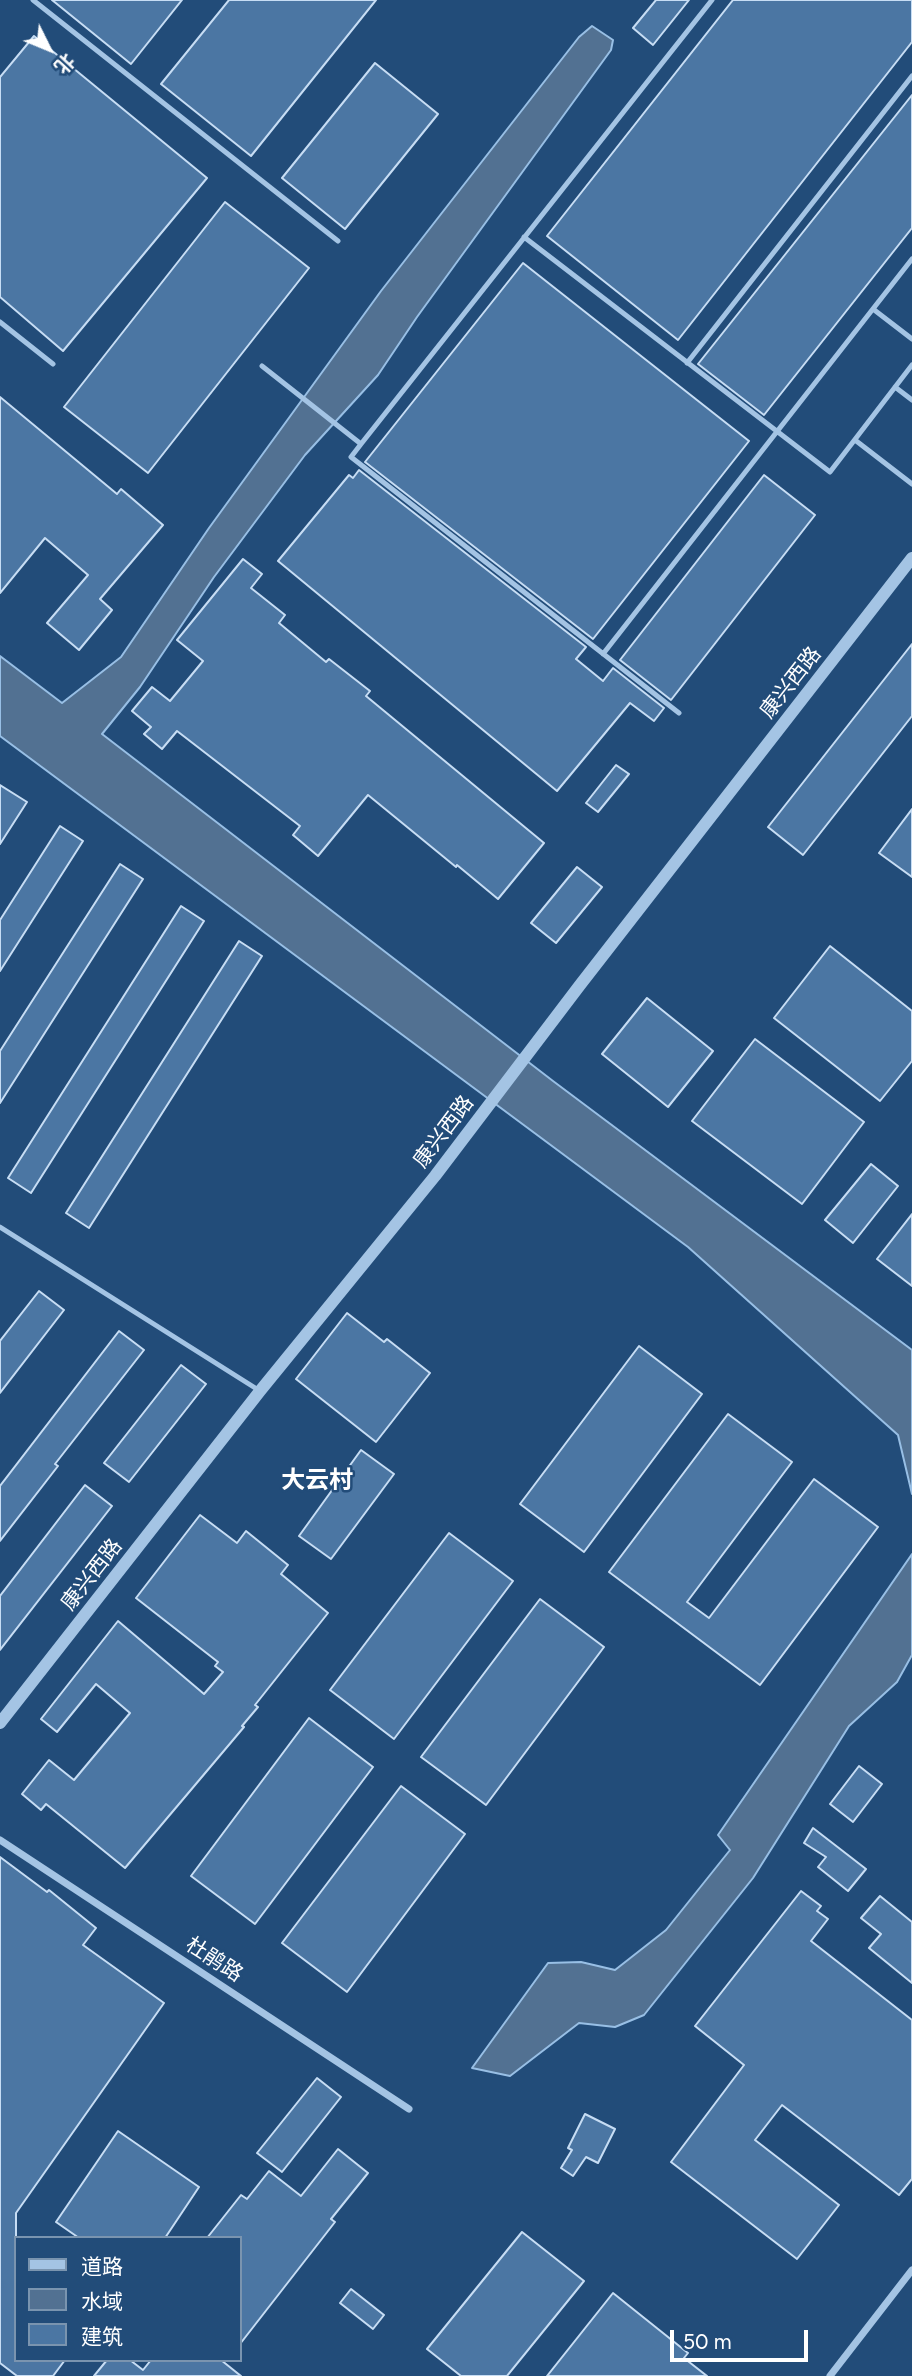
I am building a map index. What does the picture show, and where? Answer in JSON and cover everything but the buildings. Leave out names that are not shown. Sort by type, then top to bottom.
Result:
[{"type":"street","name":"康兴西路","points":[[0,1723],[260,1391],[435,1176],[912,558]]},
{"type":"street","name":"杜鹃路","points":[[0,1840],[409,2109]]},
{"type":"street","points":[[830,2376],[912,2270]]},
{"type":"lane","points":[[33,0],[338,241]]},
{"type":"lane","points":[[679,713],[351,457],[712,0]]},
{"type":"lane","points":[[687,363],[912,76]]},
{"type":"lane","points":[[524,237],[830,472],[912,365]]},
{"type":"lane","points":[[603,654],[912,259]]},
{"type":"lane","points":[[873,309],[912,339]]},
{"type":"lane","points":[[0,322],[53,364]]},
{"type":"lane","points":[[262,366],[361,444]]},
{"type":"lane","points":[[895,387],[912,400]]},
{"type":"lane","points":[[855,440],[912,484]]},
{"type":"lane","points":[[0,1227],[260,1391]]},
{"type":"water","points":[[592,26],[613,40],[611,50],[378,375],[305,455],[214,577],[140,687],[102,734],[553,1081],[912,1350],[912,1494],[898,1435],[688,1247],[0,736],[0,656],[62,703],[121,657],[209,528],[381,291],[579,37]]},
{"type":"water","points":[[912,1554],[912,1655],[897,1682],[849,1726],[753,1878],[644,2015],[615,2027],[579,2023],[510,2076],[472,2068],[548,1963],[581,1962],[615,1970],[666,1930],[730,1850],[718,1835]]},
{"type":"district","name":"大云村","points":[[317,1481]]}]
